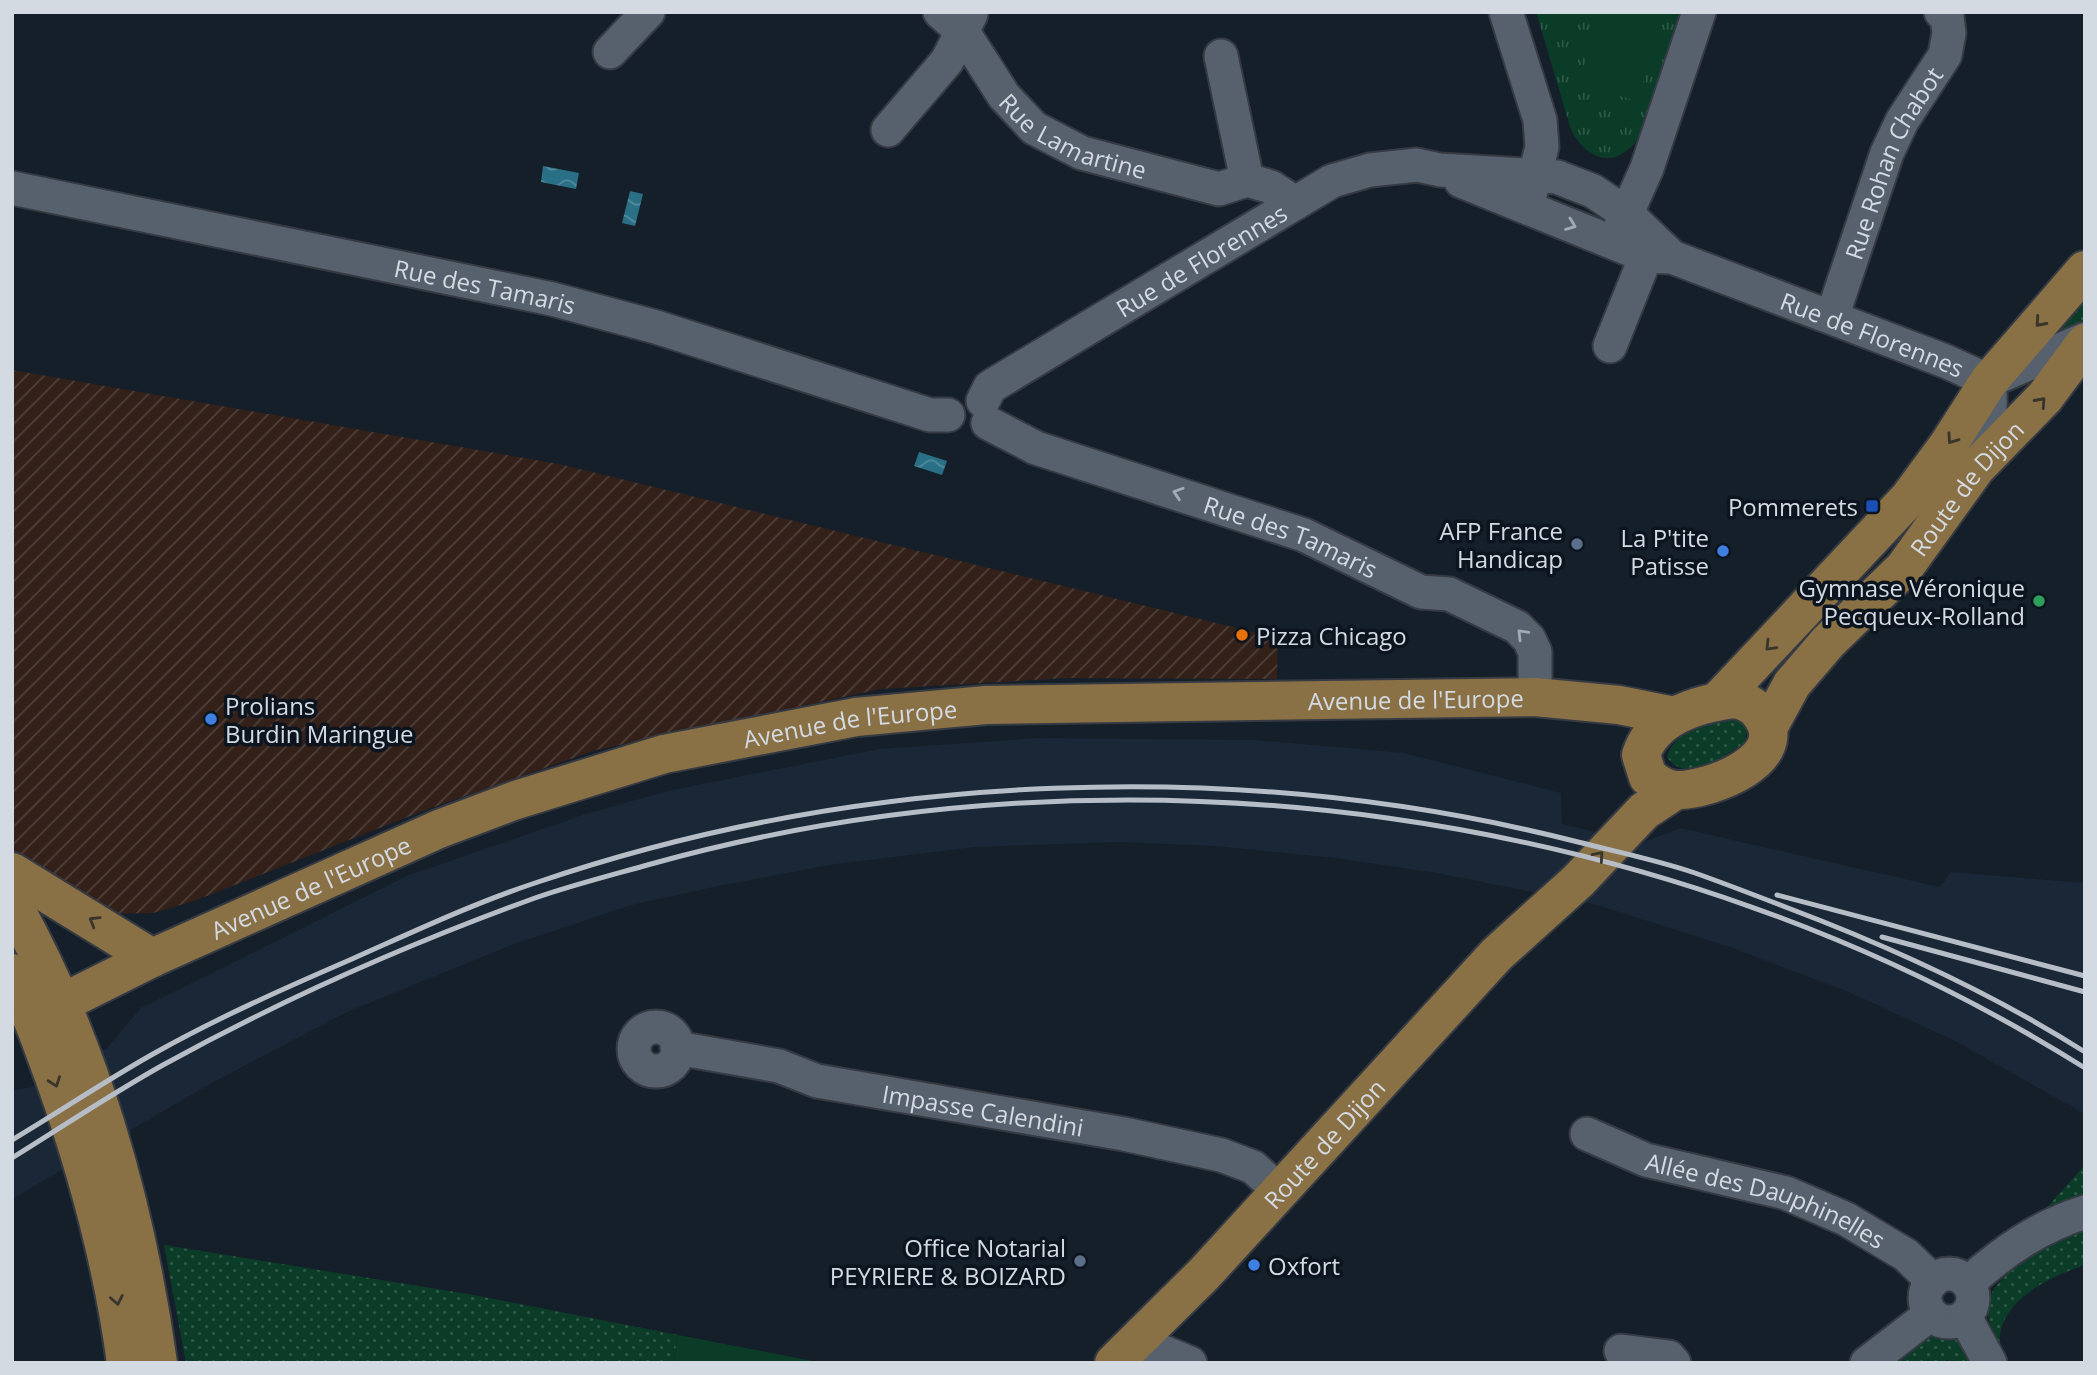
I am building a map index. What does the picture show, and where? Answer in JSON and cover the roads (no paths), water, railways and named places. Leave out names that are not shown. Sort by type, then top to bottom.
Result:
[{"type":"main road","name":"Route de Dijon","points":[[1718,701],[1909,498],[1989,381],[2085,270]]},
{"type":"main road","name":"Route de Dijon","points":[[1768,728],[1792,684],[1828,642],[1904,568],[1976,468],[2045,397],[2085,341]]},
{"type":"main road","name":"Avenue de l'Europe","points":[[48,1011],[152,958],[426,835],[516,800],[664,754],[856,717],[986,705],[1535,697],[1619,705],[1674,716]]},
{"type":"main road","points":[[1591,704],[1641,759],[1648,777],[1675,790],[1712,782],[1749,766],[1766,747],[1768,728],[1757,709],[1746,701],[1718,701],[1674,716],[1654,729],[1641,759]]},
{"type":"main road","name":"Route de Dijon","points":[[1532,919],[1558,866],[1613,805],[1641,759]]},
{"type":"main road","name":"Route de Dijon","points":[[1125,1352],[1204,1275],[1532,919],[1578,881],[1644,811],[1675,790]]},
{"type":"main road","points":[[12,872],[152,958]]},
{"type":"main road","points":[[12,903],[46,963],[48,1011],[110,1269],[127,1363]]},
{"type":"main road","points":[[12,972],[48,1011],[120,1175],[150,1304],[158,1363]]},
{"type":"street","points":[[610,52],[648,12]]},
{"type":"street","points":[[1506,12],[1540,120],[1542,146],[1531,193]]},
{"type":"street","points":[[1620,228],[1647,168],[1699,12]]},
{"type":"street","name":"Rue Rohan Chabot","points":[[1832,317],[1888,152],[1902,121],[1945,55],[1949,33],[1947,17],[1941,12]]},
{"type":"street","name":"Rue Lamartine","points":[[888,130],[947,61],[958,19]]},
{"type":"street","name":"Rue Lamartine","points":[[958,19],[1004,96],[1034,128],[1082,153],[1233,185],[1271,187],[1295,203]]},
{"type":"street","points":[[1221,56],[1237,236]]},
{"type":"street","name":"Rue de Florennes","points":[[986,412],[990,387],[1332,181],[1370,170],[1417,165],[1531,193],[1557,177],[1593,191],[1620,228],[1657,252],[1945,360],[1989,381],[1992,401],[1989,431],[1976,468]]},
{"type":"street","name":"Rue des Tamaris","points":[[12,188],[552,299],[656,327],[930,415],[948,415],[958,398],[971,395],[986,412],[1036,448],[1304,535],[1421,592],[1450,594],[1517,627],[1529,639],[1535,652],[1535,697]]},
{"type":"street","points":[[1609,346],[1657,252]]},
{"type":"street","name":"Route de Dijon","points":[[1989,381],[2085,341]]},
{"type":"street","name":"Impasse Calendini","points":[[677,1048],[779,1066],[817,1081],[1124,1134],[1221,1155],[1253,1167],[1279,1191]]},
{"type":"street","name":"Allée des Dauphinelles","points":[[1587,1134],[1646,1160],[1786,1193],[1846,1219],[1906,1255],[1933,1281]]},
{"type":"street","points":[[1968,1283],[2022,1238],[2055,1221],[2085,1212]]},
{"type":"street","points":[[1949,1274],[1968,1283],[1973,1304],[1965,1317],[1944,1322],[1931,1314],[1925,1299],[1933,1281],[1949,1274]]},
{"type":"street","points":[[1867,1363],[1931,1314]]},
{"type":"street","points":[[1965,1317],[1990,1363]]},
{"type":"street","points":[[1125,1352],[1190,1363]]},
{"type":"street","points":[[1621,1352],[1669,1357],[1674,1363]]},
{"type":"water","points":[[543,166],[579,173],[576,189],[541,182]]},
{"type":"water","points":[[630,191],[643,194],[635,226],[622,223]]},
{"type":"water","points":[[919,452],[947,461],[942,475],[914,466]]},
{"type":"railway","points":[[12,1140],[135,1064],[226,1016],[443,919],[535,883],[660,846],[789,817],[921,798],[1054,788],[1187,788],[1319,796],[1450,814],[1652,860],[1742,890],[1903,955],[2014,1010],[2085,1052]]},
{"type":"railway","points":[[12,1158],[144,1076],[253,1018],[393,954],[535,898],[651,864],[831,824],[1016,803],[1203,801],[1389,818],[1573,854],[1752,907],[1923,979],[2085,1068]]},
{"type":"railway","points":[[1777,895],[2085,976]]},
{"type":"railway","points":[[1882,937],[2085,992]]},
{"type":"place","name":"Pommerets","points":[[1872,506]]},
{"type":"place","name":"AFP France Handicap","points":[[1577,544]]},
{"type":"place","name":"La P'tite Patisse","points":[[1723,551]]},
{"type":"place","name":"Gymnase Véronique Pecqueux-Rolland","points":[[2039,601]]},
{"type":"place","name":"Pizza Chicago","points":[[1242,635]]},
{"type":"place","name":"Prolians Burdin Maringue","points":[[211,719]]},
{"type":"place","name":"Office Notarial PEYRIERE & BOIZARD","points":[[1080,1261]]},
{"type":"place","name":"Oxfort","points":[[1254,1265]]}]
